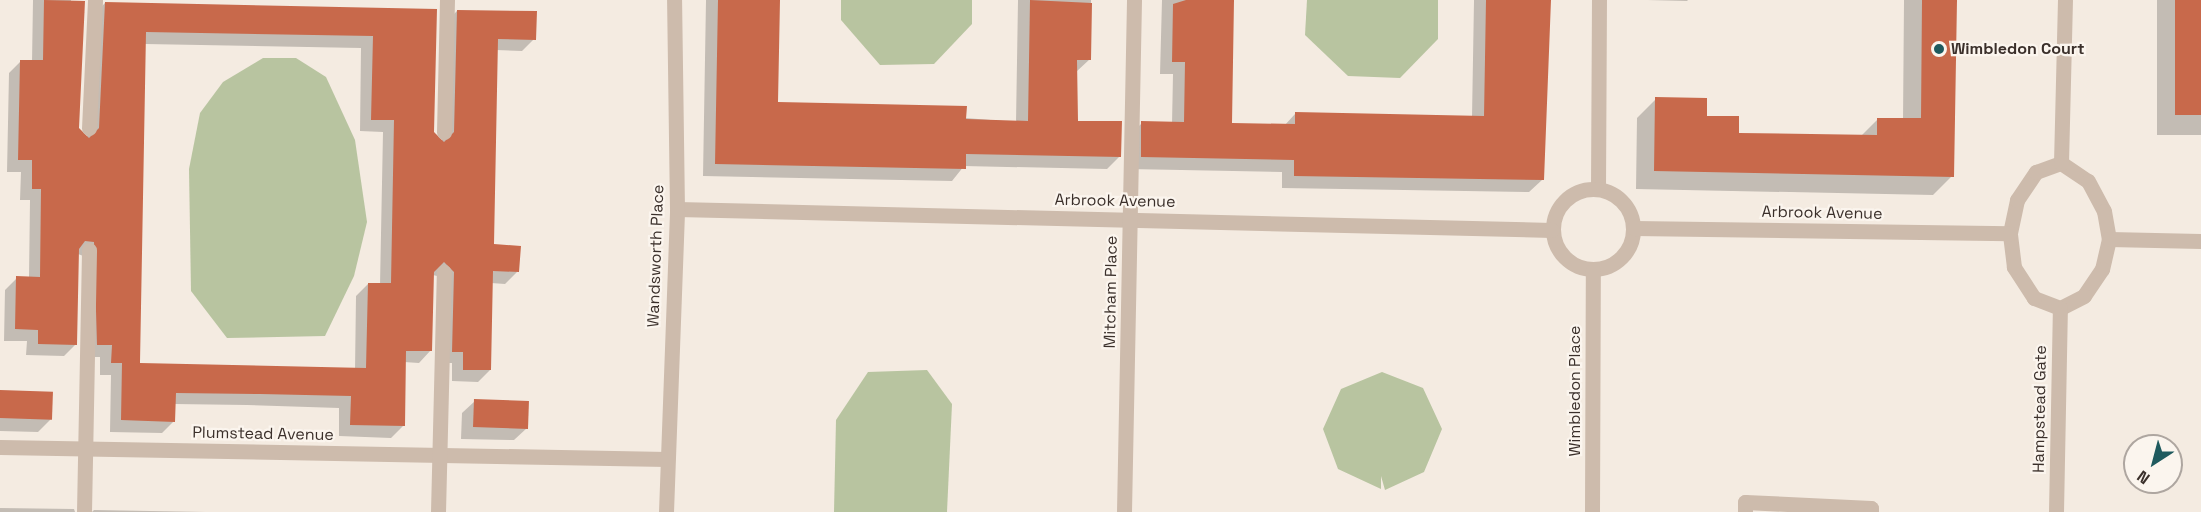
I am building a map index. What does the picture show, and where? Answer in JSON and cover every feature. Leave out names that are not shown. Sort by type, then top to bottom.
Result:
[{"type":"street","points":[[89,128],[95,0]]},
{"type":"street","points":[[444,132],[447,0]]},
{"type":"street","name":"Wandsworth Place","points":[[666,512],[677,209],[675,0]]},
{"type":"street","name":"Mitcham Place","points":[[1124,512],[1134,0]]},
{"type":"street","points":[[1598,188],[1599,0]]},
{"type":"street","points":[[2061,163],[2065,0]]},
{"type":"street","points":[[2061,163],[2088,181],[2104,211],[2109,239],[2102,269],[2084,296],[2061,308],[2034,298],[2014,267],[2010,233],[2018,200],[2036,172],[2061,163]]},
{"type":"street","points":[[1598,188],[1623,201],[1634,228],[1623,255],[1593,270],[1561,255],[1552,230],[1565,199],[1598,188]]},
{"type":"street","name":"Arbrook Avenue","points":[[677,209],[1552,230]]},
{"type":"street","name":"Arbrook Avenue","points":[[1634,228],[2010,233]]},
{"type":"street","points":[[2109,239],[2201,241]]},
{"type":"street","points":[[84,512],[89,250]]},
{"type":"street","name":"Wimbledon Place","points":[[1592,512],[1593,270]]},
{"type":"street","points":[[438,512],[444,272]]},
{"type":"street","name":"Hampstead Gate","points":[[2056,512],[2061,308]]},
{"type":"street","name":"Plumstead Avenue","points":[[0,447],[667,459]]},
{"type":"street","points":[[1745,512],[1745,502],[1871,508],[1871,512]]},
{"type":"green space","points":[[841,0],[972,0],[972,24],[934,64],[880,65],[841,20]]},
{"type":"green space","points":[[1307,0],[1438,0],[1438,39],[1400,78],[1348,76],[1305,35]]},
{"type":"green space","points":[[263,58],[296,58],[326,77],[355,140],[367,222],[354,276],[325,336],[227,338],[191,291],[189,169],[200,113],[223,82]]},
{"type":"green space","points":[[927,370],[952,404],[947,512],[834,512],[836,420],[868,372]]},
{"type":"green space","points":[[1382,372],[1423,388],[1442,429],[1424,472],[1385,490],[1381,476],[1381,489],[1338,469],[1323,429],[1341,389]]},
{"type":"building","points":[[44,0],[85,1],[79,128],[89,138],[99,128],[105,2],[437,9],[434,132],[444,142],[454,132],[457,10],[537,11],[536,40],[498,39],[494,244],[521,246],[519,272],[493,271],[491,370],[463,370],[463,352],[452,352],[454,272],[444,262],[434,272],[432,351],[406,351],[405,426],[350,425],[351,396],[260,394],[176,393],[175,422],[121,420],[122,363],[111,363],[112,345],[97,345],[94,242],[85,241],[79,249],[77,345],[38,344],[38,330],[15,329],[16,276],[40,277],[41,189],[32,189],[32,160],[18,160],[20,60],[43,60]],"holes":[[[146,32],[373,36],[371,120],[394,120],[391,283],[368,283],[366,368],[140,363]]]},
{"type":"building","points":[[718,0],[780,0],[778,102],[967,106],[966,119],[1028,121],[1030,0],[1092,3],[1091,60],[1077,60],[1078,121],[1122,121],[1121,157],[966,154],[966,169],[715,164]]},
{"type":"building","points":[[1186,0],[1234,0],[1232,123],[1295,124],[1295,112],[1484,116],[1486,0],[1551,0],[1544,180],[1294,176],[1294,160],[1141,157],[1141,121],[1184,122],[1185,62],[1172,62],[1173,4]]},
{"type":"building","name":"Wimbledon Court","points":[[1922,0],[1957,0],[1954,177],[1654,171],[1655,97],[1707,98],[1707,116],[1739,116],[1739,133],[1877,135],[1877,118],[1921,118]]},
{"type":"building","points":[[2175,0],[2201,0],[2201,115],[2175,115]]},
{"type":"building","points":[[0,390],[53,392],[52,420],[0,418]]},
{"type":"building","points":[[474,399],[529,401],[528,429],[473,427]]},
{"type":"place","name":"Wimbledon Court","points":[[1939,49]]}]
